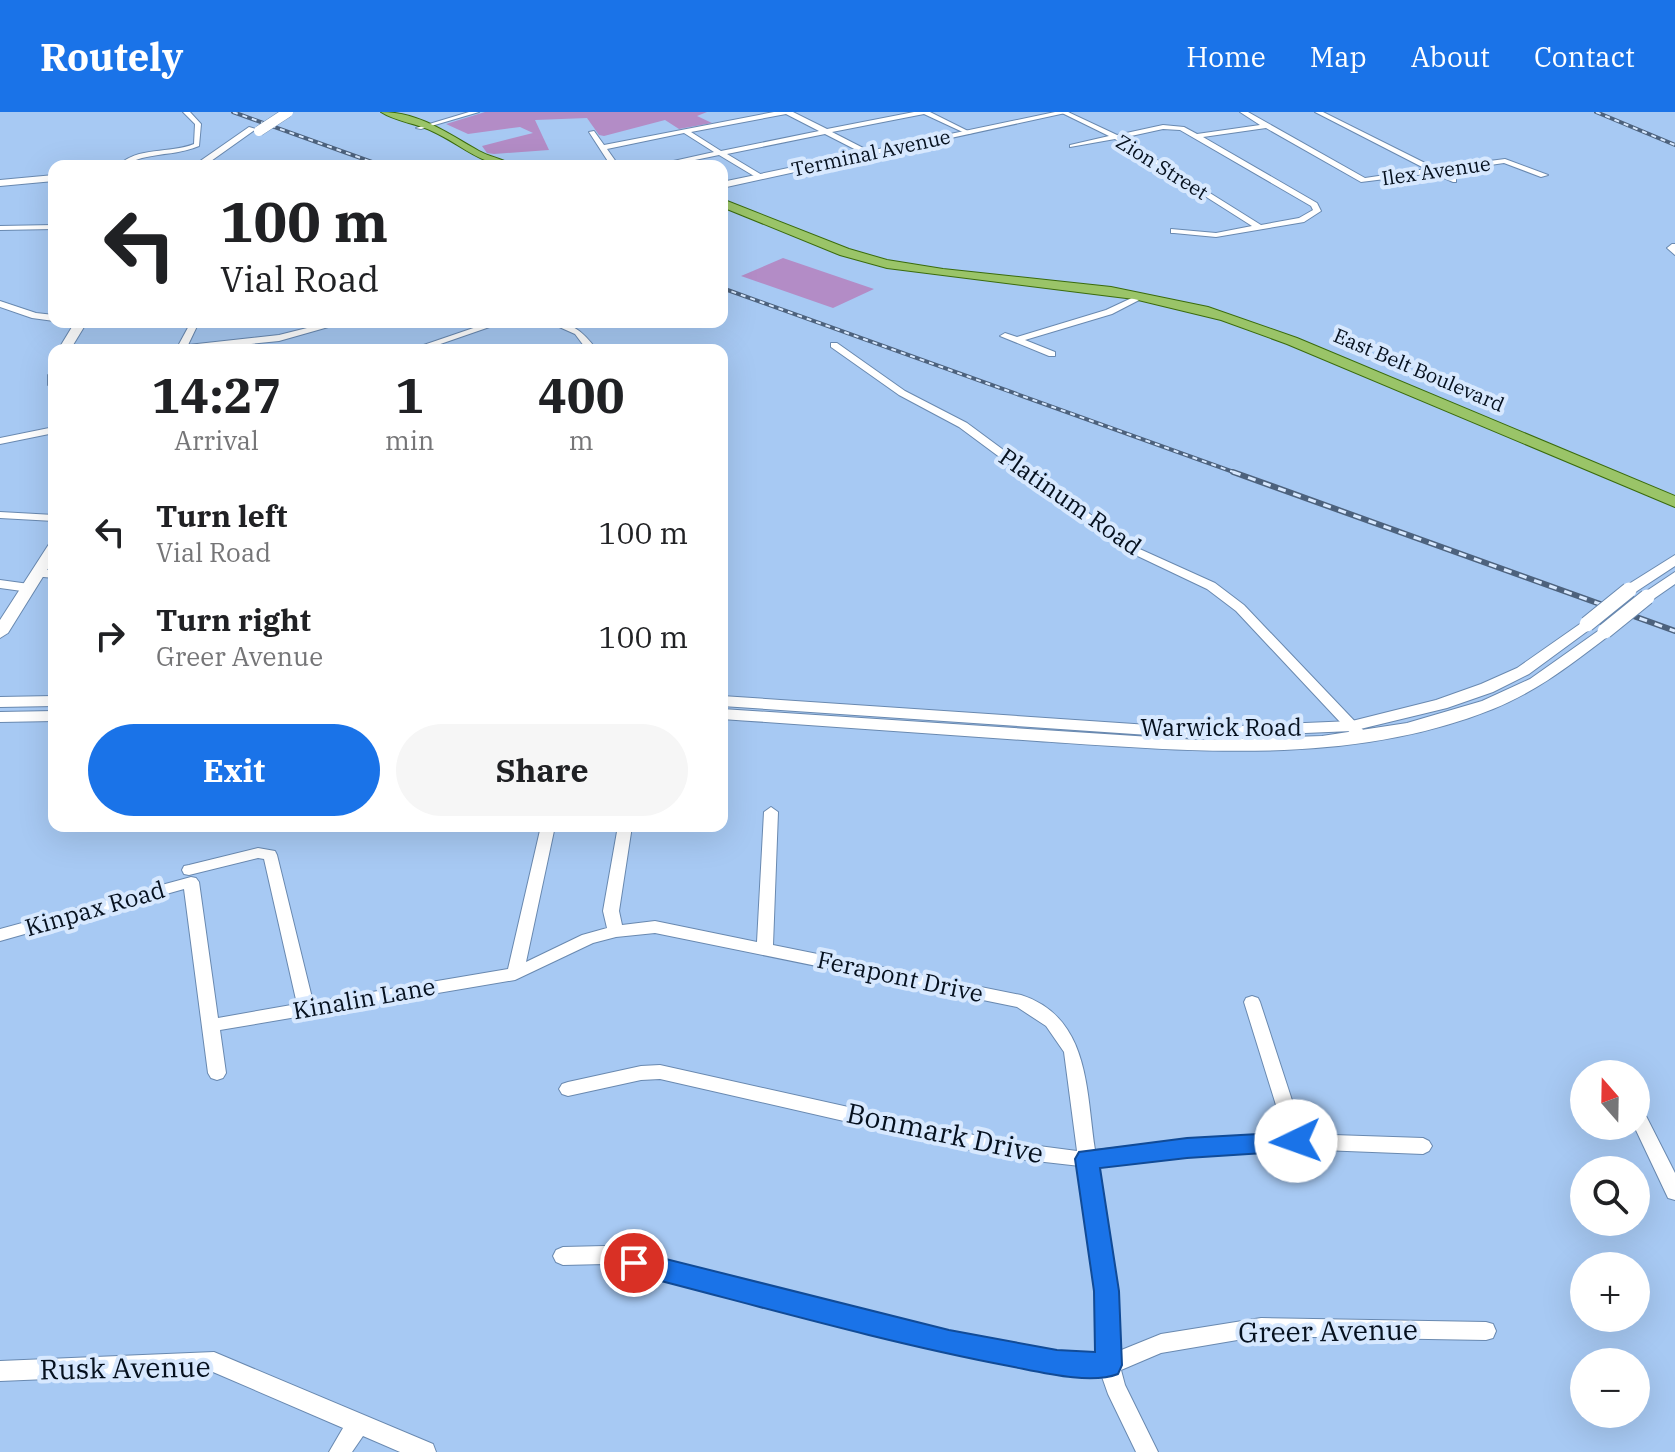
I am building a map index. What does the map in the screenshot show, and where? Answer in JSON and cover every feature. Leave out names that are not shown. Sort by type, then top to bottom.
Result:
[{"type":"main road","points":[[216,160],[278,112]]},
{"type":"main road","points":[[208,160],[288,112]]},
{"type":"main road","points":[[368,112],[423,126],[479,160]]},
{"type":"main road","points":[[386,112],[448,134],[477,154],[492,160]]},
{"type":"main road","name":"East Belt Boulevard","points":[[728,208],[854,259],[949,280],[1139,298],[1205,311],[1252,325],[1673,501]]},
{"type":"main road","name":"Warwick Road","points":[[728,701],[1193,733],[1357,731],[1487,688],[1523,671],[1675,559]]},
{"type":"main road","name":"Warwick Road","points":[[728,714],[1197,746],[1253,746],[1357,731],[1451,716],[1525,689],[1675,577]]},
{"type":"main road","points":[[0,633],[40,579]]},
{"type":"main road","points":[[0,702],[48,701]]},
{"type":"main road","points":[[0,717],[48,716]]},
{"type":"street","points":[[128,160],[195,147],[198,143],[198,124],[186,112]]},
{"type":"street","points":[[423,126],[476,112]]},
{"type":"street","points":[[604,147],[786,112],[868,154]]},
{"type":"street","points":[[685,160],[924,112],[969,133]]},
{"type":"street","name":"Terminal Avenue","points":[[728,184],[1064,112]]},
{"type":"street","name":"Zion Street","points":[[1064,112],[1116,137],[1259,227]]},
{"type":"street","points":[[1243,112],[1265,126]]},
{"type":"street","points":[[1318,112],[1453,180]]},
{"type":"street","points":[[1072,146],[1168,126],[1182,128],[1317,208],[1310,217],[1216,235],[1174,231]]},
{"type":"street","points":[[1197,136],[1265,126]]},
{"type":"street","name":"Ilex Avenue","points":[[1265,126],[1359,178],[1392,179],[1490,163],[1515,162],[1544,175]]},
{"type":"street","points":[[685,131],[759,177]]},
{"type":"street","points":[[592,132],[612,160]]},
{"type":"street","points":[[0,183],[48,179]]},
{"type":"street","points":[[0,228],[48,227]]},
{"type":"street","points":[[0,239],[14,228]]},
{"type":"street","points":[[1675,246],[1671,248],[1675,253]]},
{"type":"street","points":[[1017,340],[1109,312],[1139,298]]},
{"type":"street","points":[[0,304],[48,317]]},
{"type":"street","points":[[214,344],[279,338],[318,328]]},
{"type":"street","points":[[433,344],[482,328]]},
{"type":"street","points":[[568,328],[578,332],[587,344]]},
{"type":"street","points":[[1005,336],[1052,354]]},
{"type":"street","points":[[446,340],[452,344]]},
{"type":"street","name":"Platinum Road","points":[[834,345],[902,393],[963,425],[1129,548],[1211,586],[1240,608],[1357,731]]},
{"type":"street","points":[[0,441],[48,431]]},
{"type":"street","points":[[0,515],[48,518]]},
{"type":"street","points":[[0,584],[40,579]]},
{"type":"street","points":[[765,949],[771,812]]},
{"type":"street","points":[[515,974],[547,832]]},
{"type":"street","points":[[616,931],[611,911],[624,832]]},
{"type":"street","name":"Kinpax Road","points":[[0,935],[258,853],[270,855],[306,1009]]},
{"type":"street","points":[[190,876],[217,1073]]},
{"type":"street","name":"Ferapont Drive","points":[[616,931],[655,927],[1021,1001],[1033,1007],[1065,1035],[1072,1052],[1087,1159]]},
{"type":"street","name":"Kinalin Lane","points":[[212,1025],[515,974],[588,939],[616,931]]},
{"type":"street","points":[[1252,1002],[1296,1141]]},
{"type":"street","name":"Bonmark Drive","points":[[568,1089],[641,1073],[660,1072],[1001,1149],[1087,1159],[1296,1141],[1423,1146]]},
{"type":"street","points":[[1649,1140],[1675,1192]]},
{"type":"street","points":[[1087,1159],[1107,1291],[1109,1365],[1115,1387],[1147,1452]]},
{"type":"street","name":"Greer Avenue","points":[[563,1256],[605,1255],[949,1343],[1057,1363],[1109,1365],[1161,1344],[1261,1327],[1486,1331]]},
{"type":"street","name":"Rusk Avenue","points":[[0,1371],[214,1362],[425,1452]]},
{"type":"street","points":[[340,1452],[358,1424]]},
{"type":"shaded area","points":[[485,112],[707,112],[697,116],[712,123],[679,129],[665,120],[604,136],[599,135],[587,118],[535,120],[549,150],[494,154],[487,153],[482,146],[533,133],[520,127],[468,134],[446,124]]},
{"type":"shaded area","points":[[783,258],[874,289],[833,308],[741,276]]},
{"type":"railway","points":[[233,112],[366,160]]},
{"type":"railway","points":[[1596,112],[1675,145]]},
{"type":"railway","points":[[728,290],[1239,474]]},
{"type":"railway","points":[[1233,472],[1675,631]]},
{"type":"route","points":[[634,1263],[949,1343],[1057,1363],[1109,1365],[1107,1291],[1087,1159],[1296,1141]]}]
